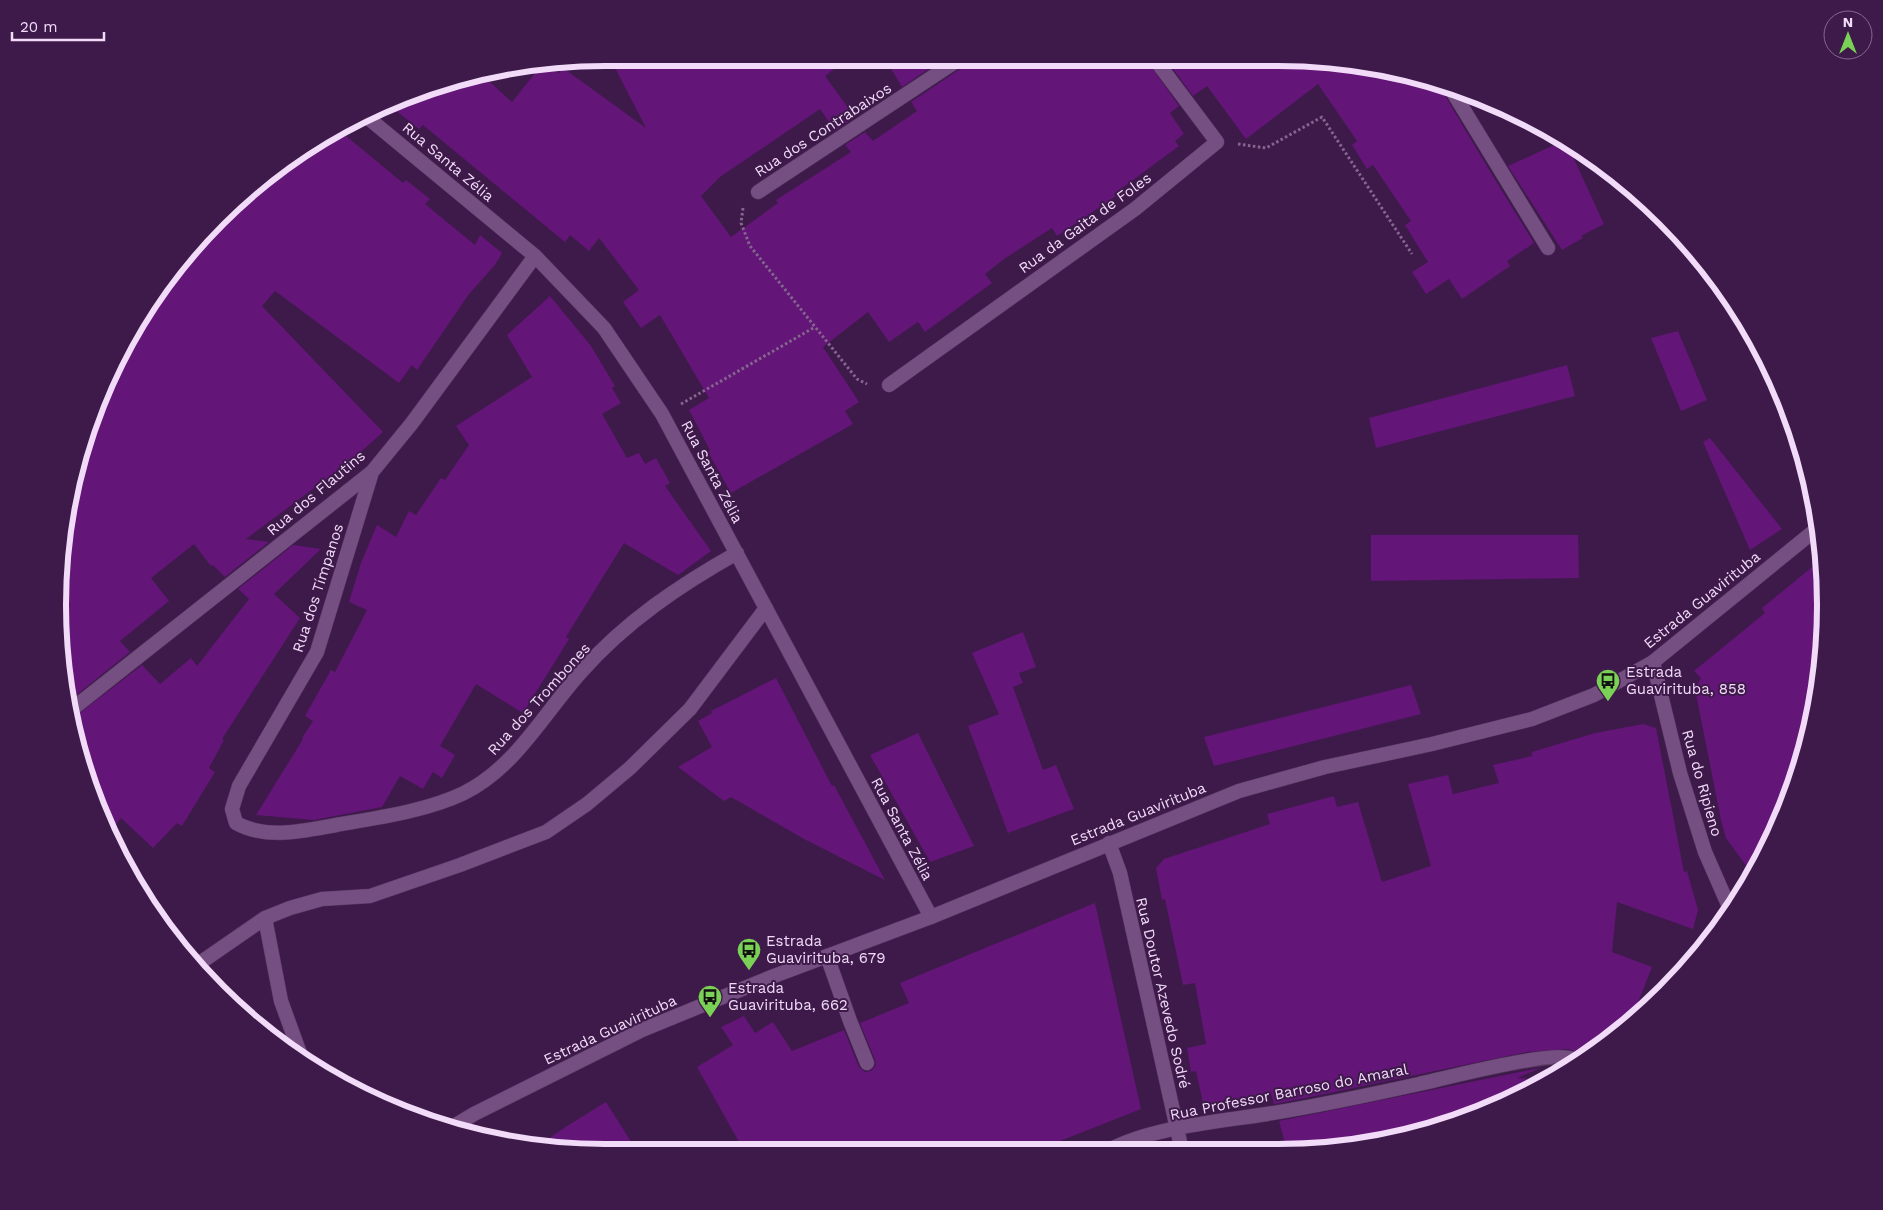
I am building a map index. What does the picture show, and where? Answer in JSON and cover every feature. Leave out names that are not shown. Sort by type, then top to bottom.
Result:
[{"type":"street","name":"Rua dos Contrabaixos","points":[[758,192],[949,66]]},
{"type":"street","points":[[1160,66],[1199,114],[1217,142]]},
{"type":"street","points":[[1456,97],[1548,248]]},
{"type":"street","name":"Rua Santa Zélia","points":[[371,120],[535,256],[604,328],[662,414],[931,917]]},
{"type":"street","name":"Rua da Gaita de Foles","points":[[889,385],[1135,209],[1217,142]]},
{"type":"street","name":"Rua dos Flautins","points":[[76,706],[372,472],[412,423],[535,256]]},
{"type":"street","name":"Rua dos Tímpanos","points":[[239,786],[317,652],[372,472]]},
{"type":"street","name":"Estrada Guavirituba","points":[[459,1123],[642,1030],[827,956],[931,917],[1239,791],[1325,767],[1432,744],[1532,719],[1594,696],[1653,662],[1812,532]]},
{"type":"street","name":"Rua dos Trombones","points":[[239,786],[232,809],[236,824],[261,833],[297,832],[349,823],[419,808],[464,793],[502,766],[537,729],[582,671],[626,629],[670,593],[737,553]]},
{"type":"street","points":[[202,962],[265,918],[290,908],[322,900],[370,896],[406,885],[546,832],[587,804],[623,774],[690,709],[766,608]]},
{"type":"street","name":"Rua do Ripieno","points":[[1653,662],[1680,774],[1702,843],[1727,902]]},
{"type":"street","name":"Rua Doutor Azevedo Sodré","points":[[1109,843],[1120,873],[1180,1144]]},
{"type":"street","points":[[265,918],[281,1002],[298,1047]]},
{"type":"street","points":[[827,956],[867,1063]]},
{"type":"street","name":"Rua Professor Barroso do Amaral","points":[[1121,1144],[1177,1129],[1331,1104],[1523,1061],[1569,1058]]},
{"type":"path","points":[[1217,142],[1266,148],[1322,117],[1412,254]]},
{"type":"path","points":[[758,192],[743,205],[742,223],[750,246],[856,379],[874,387],[889,385]]},
{"type":"path","points":[[662,414],[815,327]]},
{"type":"building","points":[[614,66],[838,66],[825,76],[855,117],[835,131],[820,109],[720,177],[701,196],[731,237],[778,203],[776,200],[851,152],[845,145],[865,132],[873,141],[917,111],[911,102],[962,66],[1151,66],[1179,106],[1170,113],[1184,134],[1175,141],[1179,146],[1114,194],[1116,196],[1057,236],[1052,228],[1004,259],[985,274],[992,283],[925,332],[918,322],[889,342],[868,312],[823,347],[859,402],[845,411],[853,424],[731,493],[708,452],[710,450],[689,410],[709,398],[660,315],[641,328],[623,302],[639,290],[599,238],[589,251],[570,235],[565,242],[423,125],[419,129],[394,109],[432,95],[488,80],[512,102],[537,71],[553,69],[559,73],[563,68],[646,128]]},
{"type":"building","points":[[889,66],[933,66],[902,87]]},
{"type":"building","points":[[1171,66],[1313,67],[1383,77],[1444,93],[1534,243],[1507,261],[1510,266],[1462,299],[1449,279],[1426,294],[1412,272],[1428,262],[1405,225],[1411,221],[1373,165],[1367,169],[1352,145],[1357,141],[1318,84],[1246,139],[1207,86],[1193,96]]},
{"type":"building","points":[[344,134],[403,183],[406,180],[430,199],[425,204],[475,245],[480,235],[502,253],[495,265],[469,294],[417,370],[412,365],[399,383],[275,291],[262,306],[383,432],[353,459],[246,539],[269,542],[225,577],[213,565],[211,566],[194,544],[151,578],[169,601],[120,641],[130,652],[75,696],[67,640],[67,570],[77,500],[95,432],[107,399],[138,336],[157,306],[200,250],[224,224],[277,178],[306,157]]},
{"type":"building","points":[[1557,144],[1571,153],[1604,224],[1581,236],[1583,238],[1562,250],[1508,166]]},
{"type":"building","points":[[550,296],[591,346],[615,386],[612,388],[621,403],[602,414],[627,458],[639,453],[645,464],[656,458],[670,483],[665,486],[711,551],[678,575],[624,543],[566,637],[569,639],[523,713],[476,684],[440,746],[455,755],[442,778],[433,772],[423,789],[400,776],[382,807],[314,820],[256,815],[313,721],[305,716],[331,670],[335,672],[367,610],[349,602],[361,563],[377,525],[396,537],[409,511],[416,515],[441,478],[445,480],[469,445],[456,426],[532,377],[507,335]]},
{"type":"building","points":[[1678,331],[1707,400],[1681,411],[1651,338]]},
{"type":"building","points":[[1567,365],[1575,396],[1376,448],[1369,418]]},
{"type":"building","points":[[1710,438],[1782,529],[1750,550],[1703,442]]},
{"type":"building","points":[[1371,535],[1578,535],[1579,578],[1371,581]]},
{"type":"building","points":[[293,545],[321,549],[274,594],[300,618],[222,739],[224,740],[209,768],[215,772],[182,826],[177,823],[153,848],[121,818],[114,826],[95,778],[78,714],[142,665],[160,684],[191,658],[197,666],[249,599],[238,589]]},
{"type":"building","points":[[1815,564],[1816,640],[1806,710],[1788,778],[1776,811],[1748,868],[1726,838],[1721,820],[1695,689],[1701,678],[1694,671],[1765,613],[1762,608]]},
{"type":"building","points":[[1023,632],[1036,667],[1019,673],[1023,683],[1013,687],[1043,770],[1056,765],[1074,809],[1008,833],[968,726],[999,714],[972,653]]},
{"type":"building","points":[[776,678],[832,786],[834,785],[885,880],[804,839],[731,797],[724,801],[678,767],[712,747],[698,721],[712,713],[711,711]]},
{"type":"building","points":[[1411,685],[1421,714],[1214,766],[1204,737]]},
{"type":"building","points":[[1643,724],[1656,728],[1684,872],[1687,871],[1698,910],[1693,929],[1617,902],[1612,952],[1652,967],[1637,1006],[1606,1032],[1577,1052],[1568,1049],[1527,1052],[1274,1104],[1271,1093],[1204,1108],[1196,1071],[1191,1072],[1187,1048],[1206,1044],[1195,983],[1183,985],[1165,899],[1162,900],[1156,868],[1164,859],[1270,824],[1267,814],[1334,796],[1337,807],[1358,802],[1382,882],[1431,866],[1408,784],[1448,775],[1453,794],[1499,783],[1493,765],[1532,756],[1532,752],[1595,733]]},
{"type":"building","points":[[918,733],[974,846],[930,862],[870,755]]},
{"type":"building","points":[[1095,903],[1141,1109],[1060,1141],[1062,1144],[740,1144],[697,1067],[733,1045],[721,1027],[744,1016],[755,1033],[773,1022],[792,1051],[844,1030],[859,1067],[865,1072],[871,1071],[876,1065],[875,1060],[860,1023],[909,1003],[900,983]]},
{"type":"building","points":[[1540,1068],[1517,1078],[1533,1079],[1484,1103],[1451,1115],[1383,1133],[1313,1143],[1285,1144],[1279,1121]]},
{"type":"building","points":[[606,1102],[632,1144],[570,1143],[546,1140]]},
{"type":"place","name":"Estrada Guavirituba, 858","points":[[1608,702]]},
{"type":"place","name":"Estrada Guavirituba, 679","points":[[749,971]]},
{"type":"place","name":"Estrada Guavirituba, 662","points":[[710,1018]]}]
